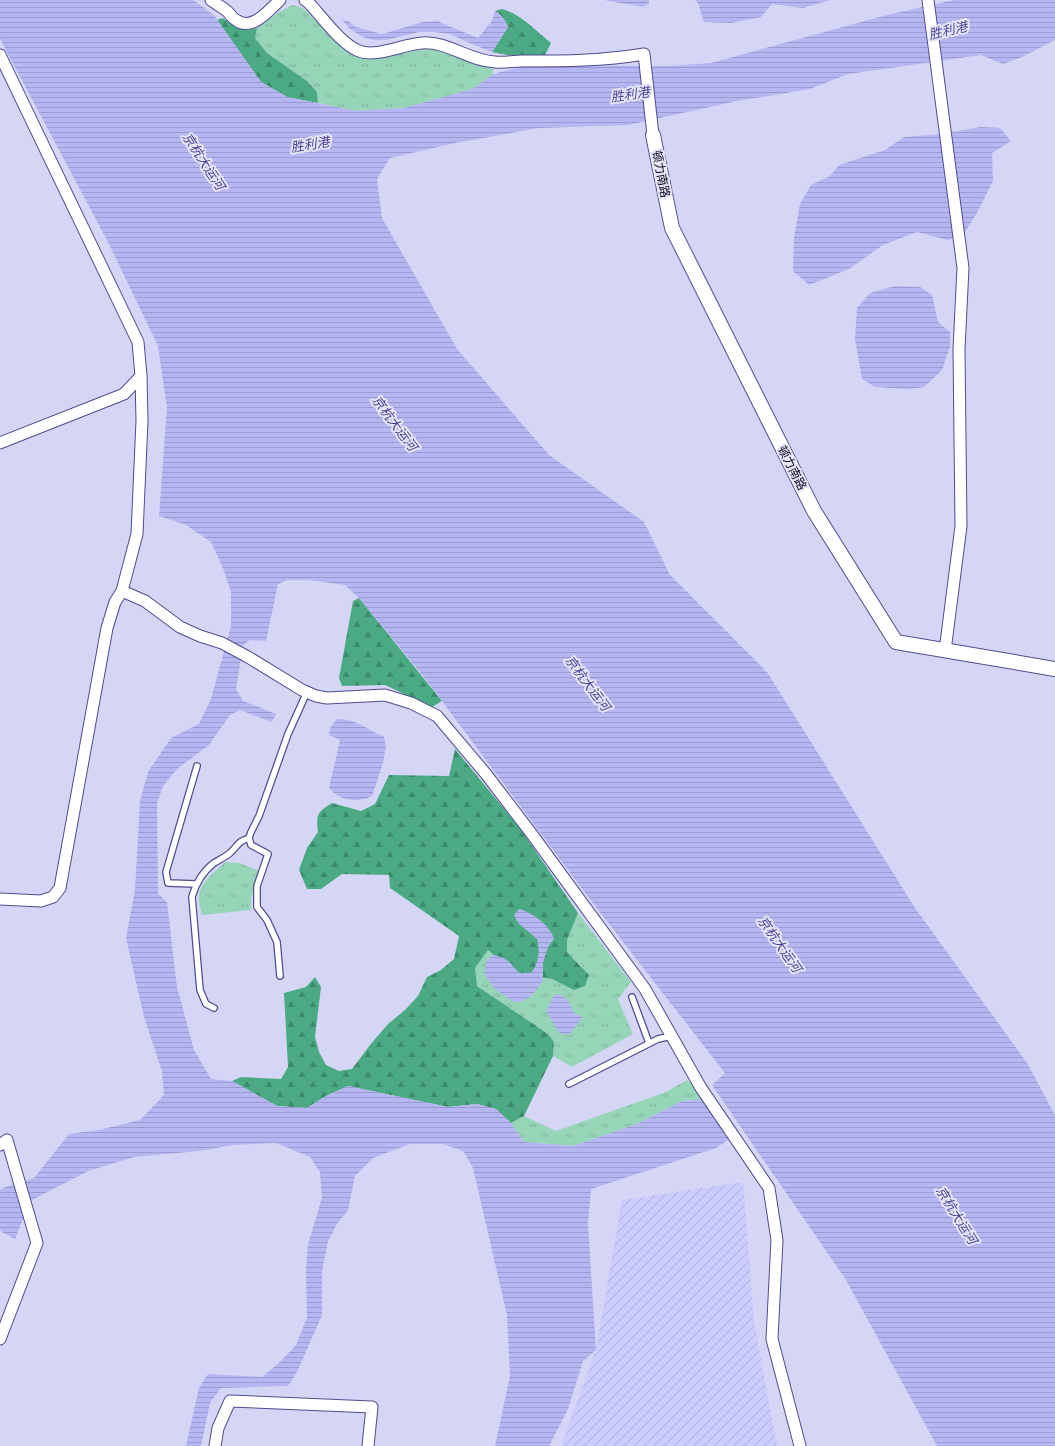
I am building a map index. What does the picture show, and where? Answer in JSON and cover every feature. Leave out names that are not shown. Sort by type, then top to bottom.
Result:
[{"type":"street","points":[[211,0],[227,11],[236,20],[245,24],[252,23],[280,0]]},
{"type":"street","points":[[305,0],[337,35],[359,51],[366,53],[422,43],[436,44],[495,62],[602,60],[644,54],[653,135]]},
{"type":"street","points":[[928,0],[963,268],[959,349],[960,526],[946,651]]},
{"type":"street","points":[[0,55],[138,342],[141,376],[142,421],[137,534],[122,592],[115,602],[107,628],[60,888],[53,897],[40,901],[0,899]]},
{"type":"street","name":"顿力南路","points":[[653,135],[672,228],[814,511],[896,642],[1055,669]]},
{"type":"street","points":[[0,443],[124,394],[141,376]]},
{"type":"street","points":[[122,592],[145,601],[180,627],[200,636],[222,643],[307,692],[327,698],[385,695],[411,703],[437,716],[454,739],[486,774],[645,989],[701,1088],[769,1188],[777,1240],[772,1339],[800,1446]]},
{"type":"street","points":[[0,1145],[7,1140],[37,1243],[0,1339]]},
{"type":"street","points":[[215,1446],[218,1428],[230,1401],[372,1407],[368,1446]]},
{"type":"lane","points":[[280,976],[277,942],[267,920],[257,907],[257,886],[268,854],[251,845],[250,838],[288,734],[307,692]]},
{"type":"lane","points":[[196,884],[168,883],[166,872],[197,766]]},
{"type":"lane","points":[[214,1008],[206,1004],[200,990],[192,897],[196,884],[202,874],[213,864],[230,853],[240,841],[250,838]]},
{"type":"lane","points":[[632,996],[649,1043]]},
{"type":"lane","points":[[569,1084],[649,1043],[658,1039],[672,1036]]},
{"type":"shaded area","points":[[743,1182],[754,1322],[777,1446],[561,1446],[596,1350],[622,1200]]},
{"type":"green space","points":[[292,5],[301,7],[344,50],[354,56],[370,59],[427,49],[438,50],[493,69],[493,74],[473,89],[404,108],[356,111],[318,103],[317,92],[307,81],[267,53],[255,38],[257,28],[279,12]]},
{"type":"green space","points":[[502,9],[509,11],[522,19],[551,43],[545,55],[513,56],[492,52],[508,27],[500,14],[495,11]]},
{"type":"green space","points":[[222,18],[247,30],[257,28],[255,38],[267,53],[307,81],[317,92],[318,103],[287,97],[261,82],[217,20]]},
{"type":"green space","points":[[359,598],[442,701],[432,707],[385,685],[342,686],[339,678],[353,601]]},
{"type":"green space","points":[[455,749],[519,827],[578,913],[567,940],[567,952],[589,975],[585,986],[574,990],[552,979],[537,977],[526,982],[488,950],[475,968],[477,986],[548,1034],[554,1042],[553,1056],[524,1116],[511,1123],[496,1109],[477,1104],[448,1107],[348,1086],[326,1096],[307,1108],[277,1106],[232,1081],[241,1077],[281,1079],[288,1067],[284,993],[306,987],[315,977],[321,987],[315,1037],[319,1052],[326,1065],[339,1071],[352,1069],[388,1024],[405,1010],[418,996],[427,977],[441,970],[454,959],[459,936],[390,888],[389,875],[342,874],[321,889],[307,889],[299,870],[307,848],[318,832],[317,822],[319,814],[323,809],[332,803],[361,811],[375,804],[389,775],[449,776]]},
{"type":"green space","points":[[225,862],[239,863],[259,871],[251,899],[251,910],[202,915],[199,896],[202,886],[205,881]]},
{"type":"green space","points":[[578,913],[631,982],[618,999],[633,1034],[572,1067],[553,1056],[554,1042],[548,1034],[477,986],[475,968],[488,949],[526,982],[536,977],[552,979],[574,990],[582,966],[567,953],[567,940]]},
{"type":"green space","points":[[687,1080],[713,1098],[682,1101],[637,1124],[573,1146],[524,1142],[511,1123],[524,1116],[556,1131],[666,1092]]},
{"type":"water","points":[[0,0],[193,0],[214,15],[261,82],[287,97],[356,111],[404,108],[473,89],[493,74],[529,65],[669,66],[711,63],[887,15],[954,0],[1055,0],[1055,40],[1022,57],[1003,64],[981,55],[848,74],[810,89],[737,101],[628,125],[539,128],[455,143],[390,158],[377,179],[382,218],[457,349],[549,455],[644,522],[670,575],[767,672],[915,908],[1027,1063],[1055,1115],[1055,1446],[937,1446],[846,1280],[712,1085],[725,1073],[592,902],[424,677],[359,598],[345,585],[308,580],[287,580],[278,584],[266,641],[250,640],[243,645],[236,689],[243,701],[276,714],[272,722],[240,710],[230,715],[209,745],[177,769],[163,786],[157,803],[158,894],[167,902],[177,987],[194,1050],[211,1079],[232,1081],[277,1106],[307,1108],[326,1096],[348,1086],[448,1107],[477,1104],[496,1109],[511,1123],[524,1142],[573,1146],[637,1124],[682,1101],[713,1098],[737,1134],[716,1148],[591,1189],[588,1224],[596,1350],[583,1361],[568,1409],[549,1446],[495,1446],[510,1376],[507,1315],[473,1168],[463,1151],[443,1144],[410,1144],[373,1158],[355,1176],[348,1210],[337,1224],[328,1241],[322,1272],[322,1315],[297,1372],[288,1386],[221,1388],[210,1403],[201,1446],[186,1446],[199,1388],[208,1374],[262,1377],[280,1362],[296,1345],[307,1318],[306,1270],[308,1244],[322,1198],[320,1172],[310,1157],[276,1143],[233,1145],[199,1151],[134,1157],[88,1171],[30,1201],[15,1239],[0,1230],[0,1190],[34,1178],[69,1134],[99,1130],[140,1120],[164,1095],[162,1071],[144,1017],[126,938],[135,890],[140,801],[148,772],[171,738],[199,724],[211,699],[231,626],[231,592],[223,568],[211,542],[186,525],[159,516],[167,408],[158,346],[108,242],[0,39]]},
{"type":"water","points":[[604,0],[649,0],[649,3],[643,7]]},
{"type":"water","points":[[695,0],[830,0],[803,8],[772,4],[761,17],[731,23],[704,22],[698,3]]},
{"type":"water","points":[[495,11],[500,14],[508,27],[492,52],[450,34],[434,32],[419,32],[386,40],[373,40],[363,37],[350,29],[342,20],[348,21],[356,27],[382,34],[423,22],[437,21],[478,38],[492,21]]},
{"type":"water","points":[[981,127],[1000,128],[1011,141],[992,153],[993,181],[977,213],[963,235],[948,240],[917,232],[883,245],[849,269],[809,285],[793,271],[794,238],[800,204],[811,185],[830,176],[839,165],[885,150],[904,137],[941,134]]},
{"type":"water","points":[[895,286],[920,287],[932,295],[938,322],[950,332],[950,347],[942,370],[924,387],[909,389],[875,387],[862,379],[855,339],[857,308],[870,293]]},
{"type":"water","points":[[337,719],[355,722],[384,737],[386,746],[383,763],[372,796],[368,798],[356,800],[340,797],[329,788],[340,740],[329,735],[331,726]]},
{"type":"water","points":[[519,909],[530,913],[545,924],[554,939],[548,947],[543,963],[543,981],[532,995],[523,1001],[513,1002],[494,988],[484,973],[486,962],[492,955],[506,960],[517,971],[522,973],[532,972],[538,956],[537,939],[518,923],[514,915]]},
{"type":"water","points":[[555,994],[563,996],[569,1003],[574,1013],[583,1017],[569,1035],[560,1034],[546,1011]]},
{"type":"water label","name":"胜利港","points":[[948,30]]},
{"type":"water label","name":"胜利港","points":[[630,94]]},
{"type":"water label","name":"胜利港","points":[[310,144]]},
{"type":"water label","name":"京杭大运河","points":[[204,161]]},
{"type":"water label","name":"京杭大运河","points":[[395,423]]},
{"type":"water label","name":"京杭大运河","points":[[588,683]]},
{"type":"water label","name":"京杭大运河","points":[[780,944]]},
{"type":"water label","name":"京杭大运河","points":[[957,1215]]}]
